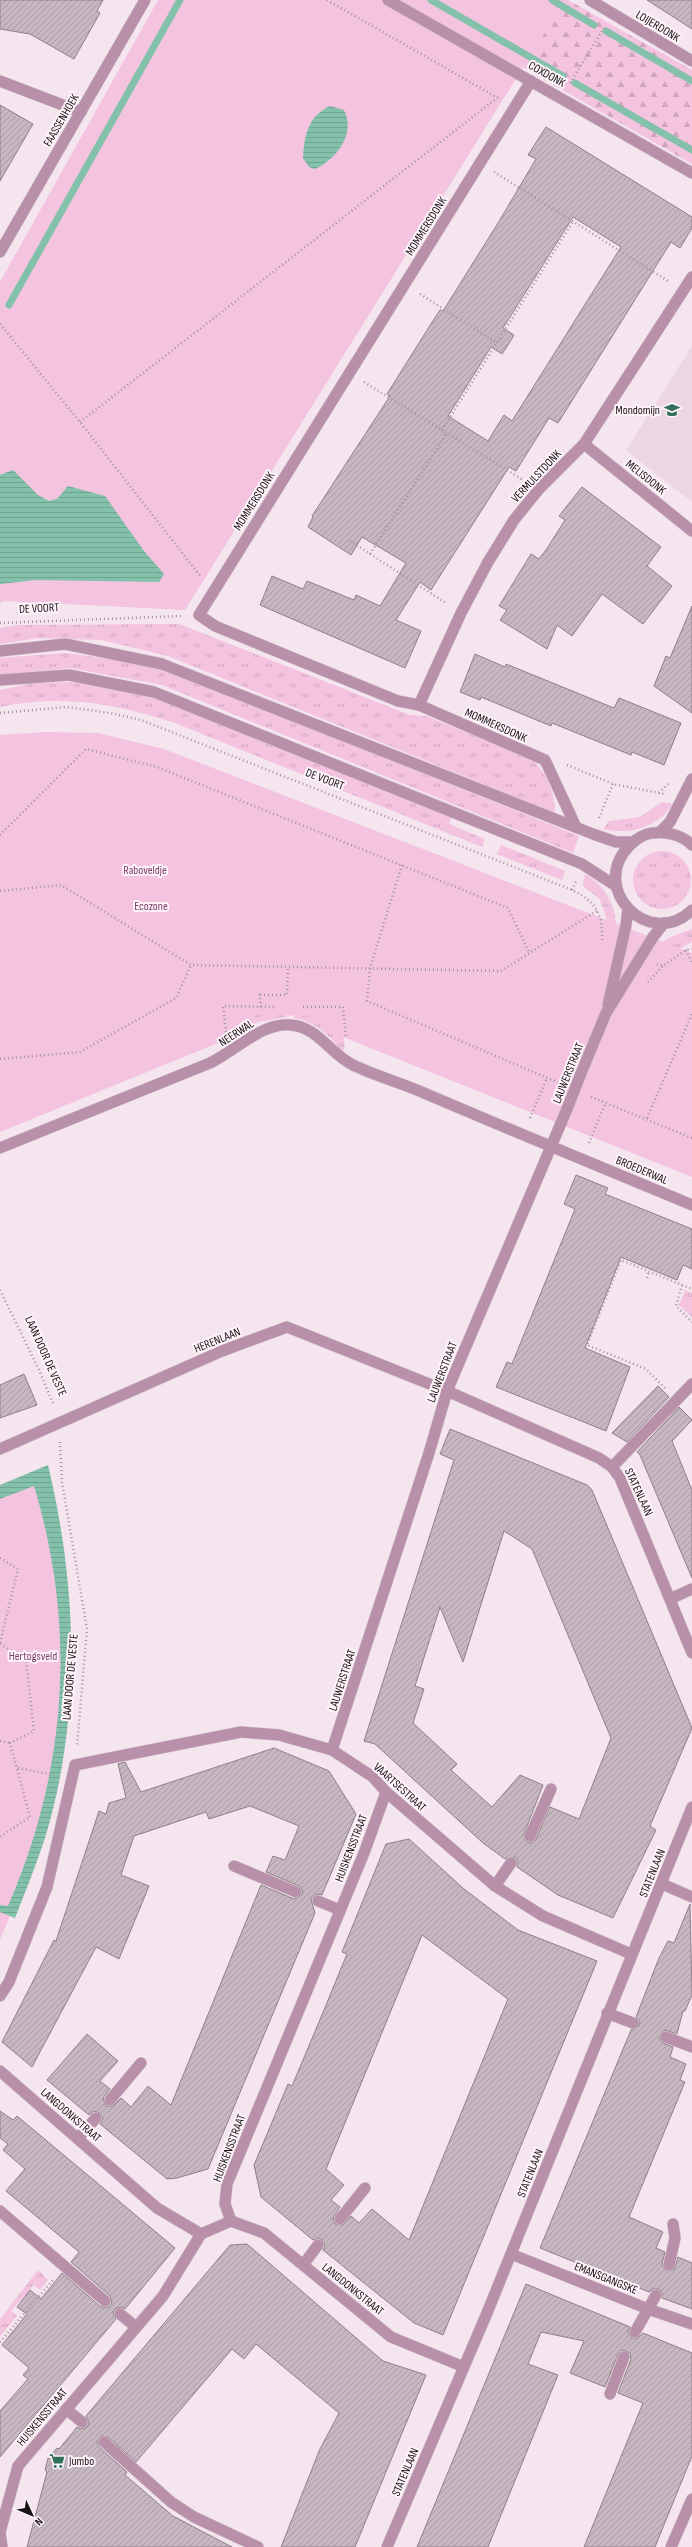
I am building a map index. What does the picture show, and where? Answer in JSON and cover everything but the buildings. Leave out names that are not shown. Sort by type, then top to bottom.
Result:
[{"type":"street","name":"FAASSENHOEK","points":[[0,252],[145,0]]},
{"type":"street","name":"COXDONK","points":[[388,0],[692,173]]},
{"type":"street","name":"LOIJERDONK","points":[[590,0],[692,61]]},
{"type":"street","points":[[0,81],[81,112]]},
{"type":"street","name":"MOMMERSDONK","points":[[531,81],[198,615],[215,626],[398,701],[419,705],[545,760]]},
{"type":"street","name":"VERMULSTDONK","points":[[419,705],[461,613],[488,562],[514,520],[539,489],[584,444],[692,277]]},
{"type":"street","name":"MELISDONK","points":[[584,444],[692,531]]},
{"type":"street","points":[[0,652],[65,644],[162,664],[576,827],[616,842],[633,842]]},
{"type":"street","name":"DE VOORT","points":[[0,680],[70,675],[154,692],[582,864],[616,886]]},
{"type":"street","points":[[545,760],[576,827]]},
{"type":"street","points":[[660,832],[670,822],[692,779]]},
{"type":"street","points":[[690,913],[676,921],[664,923],[651,922],[638,917],[628,909],[620,898],[616,886],[618,862],[633,842],[650,833],[660,832],[680,837],[692,845]]},
{"type":"street","name":"LAUWERSTRAAT","points":[[606,1013],[626,925],[628,909]]},
{"type":"street","name":"LAUWERSTRAAT","points":[[332,1750],[429,1453],[446,1391],[567,1109],[606,1013],[653,937],[664,923]]},
{"type":"street","name":"NEERWAL","points":[[0,1148],[210,1063],[229,1054],[262,1030],[290,1025],[304,1028],[316,1035],[351,1064],[404,1084],[550,1146]]},
{"type":"street","name":"BROEDERWAL","points":[[550,1146],[692,1205]]},
{"type":"street","name":"HERENLAAN","points":[[0,1450],[60,1421],[222,1351],[287,1327],[446,1391]]},
{"type":"street","points":[[612,1467],[692,1384]]},
{"type":"street","name":"STATENLAAN","points":[[446,1391],[599,1458],[612,1467],[620,1478],[692,1653]]},
{"type":"street","points":[[670,1599],[692,1589]]},
{"type":"street","name":"VAARTSESTRAAT","points":[[75,1765],[241,1732],[279,1735],[332,1750],[373,1777],[386,1792],[495,1886],[543,1916],[631,1954]]},
{"type":"street","points":[[0,1996],[9,1982],[47,1887],[75,1765]]},
{"type":"street","points":[[530,1836],[551,1789]]},
{"type":"street","name":"HUISKENSSTRAAT","points":[[231,2221],[225,2204],[227,2184],[340,1910],[386,1792]]},
{"type":"street","name":"STATENLAAN","points":[[387,2547],[511,2254],[631,1954],[662,1884],[692,1807]]},
{"type":"street","points":[[495,1886],[511,1863]]},
{"type":"street","points":[[234,1866],[296,1892]]},
{"type":"street","points":[[662,1884],[692,1896]]},
{"type":"street","points":[[318,1901],[340,1910]]},
{"type":"street","points":[[608,2013],[634,2023]]},
{"type":"street","points":[[666,2037],[692,2047]]},
{"type":"street","points":[[110,2100],[141,2063]]},
{"type":"street","name":"LANGDONKSTRAAT","points":[[0,2071],[157,2208],[201,2234]]},
{"type":"street","points":[[78,2138],[96,2118]]},
{"type":"street","points":[[340,2219],[365,2188]]},
{"type":"street","points":[[0,2211],[105,2301]]},
{"type":"street","points":[[201,2234],[231,2221]]},
{"type":"street","name":"LANGDONKSTRAAT","points":[[231,2221],[264,2233],[392,2337],[464,2367]]},
{"type":"street","points":[[669,2265],[675,2238],[674,2224]]},
{"type":"street","name":"HUISKENSSTRAAT","points":[[2,2547],[0,2532],[18,2466],[163,2296],[201,2234]]},
{"type":"street","points":[[303,2265],[318,2245]]},
{"type":"street","name":"EMANSGANGSKE","points":[[511,2254],[648,2309],[692,2324]]},
{"type":"street","points":[[635,2332],[656,2295]]},
{"type":"street","points":[[120,2314],[136,2327]]},
{"type":"street","points":[[610,2394],[624,2357]]},
{"type":"street","points":[[66,2409],[82,2422]]},
{"type":"street","points":[[104,2442],[171,2502],[194,2517],[258,2547]]},
{"type":"street","points":[[671,2547],[692,2498]]},
{"type":"path","points":[[327,0],[515,108]]},
{"type":"path","points":[[562,98],[612,14]]},
{"type":"path","points":[[80,422],[497,98]]},
{"type":"path","points":[[480,164],[574,220],[684,291]]},
{"type":"path","points":[[442,430],[574,220]]},
{"type":"path","points":[[404,285],[497,342]]},
{"type":"path","points":[[0,324],[80,422],[212,592]]},
{"type":"path","points":[[349,374],[539,489]]},
{"type":"path","points":[[370,554],[447,433]]},
{"type":"path","points":[[350,541],[461,613]]},
{"type":"path","name":"DE VOORT","points":[[0,623],[198,615]]},
{"type":"path","name":"DE VOORT","points":[[0,713],[67,707],[110,713],[141,720],[572,890],[589,898],[598,910]]},
{"type":"path","points":[[0,835],[86,749],[157,767],[508,908],[529,952]]},
{"type":"path","points":[[545,760],[563,763],[613,784],[659,793]]},
{"type":"path","points":[[402,865],[370,968],[367,1001],[562,1084]]},
{"type":"path","points":[[0,891],[61,885],[191,965],[501,971],[598,910],[602,940]]},
{"type":"path","points":[[686,950],[692,963]]},
{"type":"path","points":[[0,1059],[80,1052],[176,998],[191,965]]},
{"type":"path","points":[[261,1007],[260,995],[287,994],[288,967]]},
{"type":"path","points":[[647,1118],[692,1014]]},
{"type":"path","points":[[532,1114],[547,1078]]},
{"type":"path","points":[[583,1094],[605,1104],[647,1118],[692,1138]]},
{"type":"path","points":[[591,1138],[605,1104]]},
{"type":"path","points":[[677,1400],[646,1369],[587,1345],[621,1260],[692,1289]]},
{"type":"path","points":[[647,1278],[649,1271]]},
{"type":"path","points":[[682,1286],[676,1306],[692,1322]]},
{"type":"path","name":"LAAN DOOR DE VESTE","points":[[0,1290],[39,1370],[60,1421],[62,1482],[87,1629],[75,1765]]},
{"type":"path","points":[[0,1558],[18,1569],[0,1644],[26,1660],[34,1731],[10,1743],[0,1741]]},
{"type":"path","points":[[0,1837],[30,1817],[18,1768],[10,1743]]},
{"type":"path","points":[[18,1768],[51,1774]]},
{"type":"path","points":[[0,2342],[65,2266]]},
{"type":"shaded area","points":[[330,106],[344,110],[348,128],[346,136],[337,152],[323,165],[315,169],[309,167],[303,158],[306,135],[312,121],[323,110]]},
{"type":"shaded area","name":"Mondomijn","points":[[692,346],[692,502],[626,450]]},
{"type":"shaded area","points":[[13,470],[38,495],[49,501],[57,499],[68,486],[105,496],[144,551],[164,574],[159,582],[36,580],[0,584],[0,475]]},
{"type":"shaded area","points":[[48,1465],[64,1551],[69,1594],[71,1680],[68,1723],[62,1766],[53,1809],[36,1864],[15,1918],[0,1912],[0,1905],[8,1906],[28,1855],[43,1803],[53,1751],[59,1699],[60,1646],[56,1593],[48,1539],[34,1486],[0,1499],[0,1485]]},
{"type":"green space","points":[[158,0],[565,0],[185,610],[4,601],[0,603],[0,282]]},
{"type":"green space","points":[[405,0],[568,0],[692,70],[692,164]]},
{"type":"green space","points":[[179,624],[410,715],[426,716],[529,758],[545,775],[555,805],[555,813],[168,656],[101,640],[38,638],[0,644],[0,628],[17,625]]},
{"type":"green space","points":[[65,653],[120,660],[165,670],[579,836],[573,853],[162,685],[70,668],[0,675],[0,658]]},
{"type":"green space","points":[[72,682],[160,698],[452,817],[449,824],[485,839],[482,847],[175,723],[152,716],[110,706],[68,701],[46,701],[0,707],[0,690],[34,683]]},
{"type":"green space","name":"Ecozone","points":[[44,732],[98,733],[164,749],[692,953],[692,1177],[338,1035],[324,1016],[257,1015],[223,1041],[0,1132],[0,735]]},
{"type":"green space","points":[[662,802],[672,804],[659,819],[651,824],[633,830],[613,831],[603,829],[609,821],[640,817]]},
{"type":"green space","points":[[501,845],[565,871],[562,880],[497,854]]},
{"type":"green space","points":[[662,851],[673,853],[686,864],[689,869],[691,880],[689,891],[678,904],[673,907],[662,909],[651,907],[638,896],[635,891],[633,880],[635,869],[646,856],[651,853]]},
{"type":"green space","points":[[585,874],[598,884],[608,896],[614,910],[616,926],[607,920],[600,899],[585,888],[583,884]]},
{"type":"green space","points":[[692,929],[692,942],[663,958],[659,945],[668,938]]},
{"type":"green space","points":[[233,1010],[286,1010],[287,1017],[258,1022],[233,1045],[230,1042]]},
{"type":"green space","points":[[295,1010],[338,1010],[345,1047],[342,1051],[321,1030],[309,1023],[294,1018]]},
{"type":"green space","points":[[685,1290],[692,1293],[692,1317],[679,1305]]},
{"type":"green space","name":"Hertogsveld","points":[[42,1475],[60,1581],[63,1733],[37,1848],[0,1940],[0,1493]]},
{"type":"green space","points":[[38,2270],[48,2280],[40,2290],[34,2285],[11,2311],[17,2316],[0,2336],[0,2319]]},
{"type":"waterway","points":[[9,305],[180,0]]},
{"type":"waterway","points":[[431,0],[563,76]]},
{"type":"waterway","points":[[552,0],[594,25]]},
{"type":"waterway","points":[[606,31],[692,81]]},
{"type":"waterway","points":[[575,83],[692,150]]},
{"type":"place","name":"Mondomijn","points":[[672,410]]},
{"type":"place","name":"Jumbo","points":[[57,2461]]},
{"type":"park label","name":"Raboveldje","points":[[145,870]]}]
